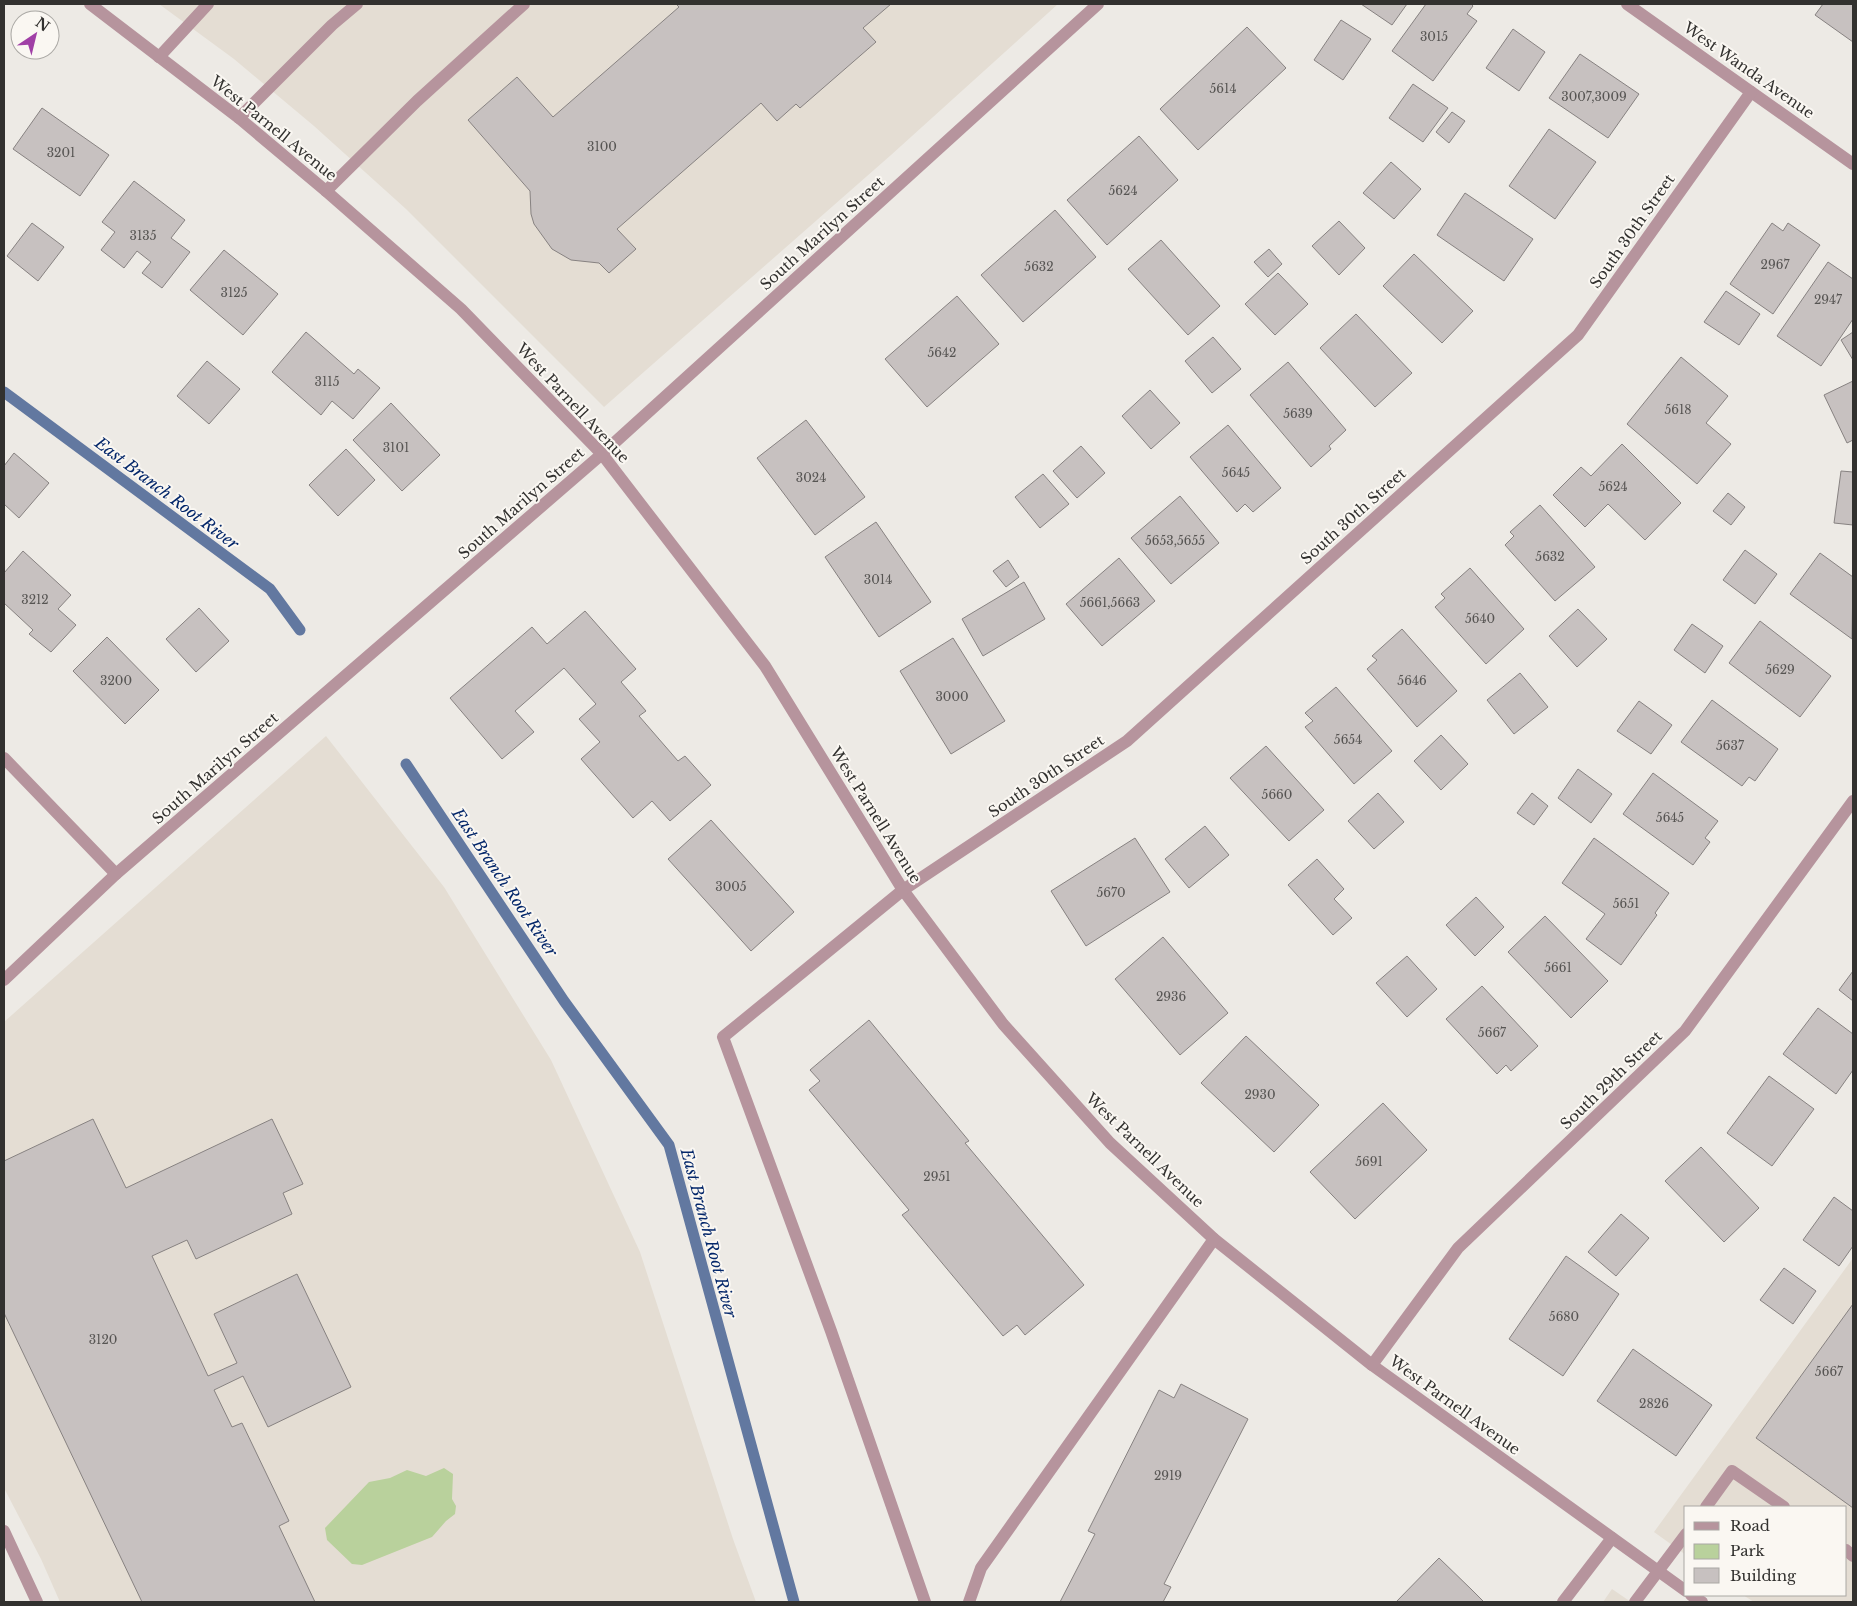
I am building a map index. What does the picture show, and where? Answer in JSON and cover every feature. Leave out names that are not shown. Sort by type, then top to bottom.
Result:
[{"type":"street","name":"West Parnell Avenue","points":[[90,4],[239,118],[461,309],[602,454],[765,666],[903,890],[1002,1024],[1110,1142],[1214,1239],[1372,1366],[1684,1590]]},
{"type":"street","points":[[159,57],[208,4]]},
{"type":"street","points":[[239,118],[332,25],[357,4]]},
{"type":"street","points":[[326,191],[417,101],[524,4]]},
{"type":"street","name":"South Marilyn Street","points":[[4,980],[116,874],[602,454],[1098,4]]},
{"type":"street","name":"West Wanda Avenue","points":[[1627,4],[1853,164]]},
{"type":"street","name":"South 30th Street","points":[[925,1602],[831,1330],[723,1037],[903,890],[1127,741],[1578,335],[1751,92]]},
{"type":"street","points":[[4,758],[116,874]]},
{"type":"street","name":"South 29th Street","points":[[1372,1366],[1458,1248],[1685,1031],[1853,800]]},
{"type":"street","points":[[969,1602],[981,1568],[1214,1239]]},
{"type":"street","points":[[1707,1506],[1732,1471],[1783,1506]]},
{"type":"street","points":[[4,1531],[37,1602]]},
{"type":"street","points":[[1635,1602],[1684,1537]]},
{"type":"street","points":[[1563,1602],[1612,1538]]},
{"type":"shaded area","points":[[159,4],[1058,4],[891,155],[604,407],[406,209],[314,126],[234,59]]},
{"type":"shaded area","points":[[326,736],[444,887],[551,1060],[640,1252],[733,1539],[756,1602],[60,1602],[41,1559],[4,1488],[4,1022]]},
{"type":"shaded area","points":[[1853,1258],[1853,1602],[1754,1602],[1745,1596],[1847,1596],[1847,1506],[1684,1506],[1684,1554],[1654,1532]]},
{"type":"shaded area","points":[[1612,1589],[1631,1602],[1603,1602]]},
{"type":"green space","points":[[444,1468],[453,1474],[452,1499],[456,1506],[455,1514],[432,1537],[362,1565],[352,1564],[327,1540],[325,1528],[369,1482],[390,1478],[407,1470],[426,1476]]},
{"type":"building","points":[[676,4],[891,4],[863,28],[876,42],[800,108],[796,104],[777,121],[761,103],[617,229],[636,249],[609,273],[599,263],[571,260],[552,249],[534,224],[531,214],[530,191],[468,120],[517,77],[553,117],[679,7]]},
{"type":"building","points":[[1361,4],[1407,4],[1392,25]]},
{"type":"building","points":[[1426,4],[1471,4],[1473,6],[1467,14],[1477,21],[1433,81],[1392,51]]},
{"type":"building","points":[[1823,4],[1853,4],[1853,42],[1815,15]]},
{"type":"building","points":[[1341,20],[1371,39],[1343,80],[1314,60]]},
{"type":"building","points":[[1247,27],[1286,68],[1198,150],[1160,109]]},
{"type":"building","points":[[1513,29],[1545,52],[1519,91],[1486,68]]},
{"type":"building","points":[[1580,54],[1639,94],[1608,138],[1549,98]]},
{"type":"building","points":[[1413,84],[1448,108],[1423,142],[1389,118]]},
{"type":"building","points":[[42,108],[109,155],[80,196],[13,149]]},
{"type":"building","points":[[1452,112],[1465,121],[1449,143],[1436,132]]},
{"type":"building","points":[[1549,129],[1596,162],[1555,219],[1509,186]]},
{"type":"building","points":[[1139,136],[1178,180],[1107,245],[1067,200]]},
{"type":"building","points":[[1391,162],[1421,189],[1394,219],[1363,193]]},
{"type":"building","points":[[134,181],[185,220],[171,238],[190,252],[162,288],[142,273],[151,262],[137,251],[124,268],[101,250],[115,232],[102,222]]},
{"type":"building","points":[[1465,193],[1533,239],[1504,281],[1437,235]]},
{"type":"building","points":[[1055,210],[1096,257],[1023,322],[981,275]]},
{"type":"building","points":[[1339,221],[1365,248],[1339,275],[1312,246]]},
{"type":"building","points":[[32,223],[64,247],[38,281],[7,256]]},
{"type":"building","points":[[1772,223],[1783,231],[1788,223],[1820,245],[1773,314],[1730,284]]},
{"type":"building","points":[[1161,240],[1220,306],[1188,335],[1128,269]]},
{"type":"building","points":[[1269,249],[1282,264],[1268,277],[1254,262]]},
{"type":"building","points":[[224,250],[278,294],[243,335],[190,290]]},
{"type":"building","points":[[1414,254],[1473,311],[1442,343],[1383,286]]},
{"type":"building","points":[[1828,262],[1853,279],[1853,319],[1821,366],[1777,336]]},
{"type":"building","points":[[1278,273],[1308,304],[1275,335],[1245,304]]},
{"type":"building","points":[[1726,291],[1760,314],[1739,345],[1704,322]]},
{"type":"building","points":[[957,296],[999,344],[927,407],[885,359]]},
{"type":"building","points":[[1356,314],[1412,373],[1375,407],[1320,348]]},
{"type":"building","points":[[306,332],[354,374],[358,369],[380,388],[353,419],[332,401],[321,415],[272,372]]},
{"type":"building","points":[[1853,332],[1853,360],[1841,340]]},
{"type":"building","points":[[1213,337],[1241,369],[1212,393],[1185,361]]},
{"type":"building","points":[[1681,357],[1728,396],[1706,423],[1731,444],[1697,484],[1627,424]]},
{"type":"building","points":[[207,361],[240,389],[209,424],[177,396]]},
{"type":"building","points":[[1288,362],[1346,430],[1329,446],[1331,449],[1311,467],[1250,395]]},
{"type":"building","points":[[1853,381],[1853,440],[1847,443],[1824,395]]},
{"type":"building","points":[[1150,390],[1180,423],[1151,449],[1122,416]]},
{"type":"building","points":[[391,403],[440,455],[402,491],[353,440]]},
{"type":"building","points":[[806,420],[865,497],[815,535],[757,458]]},
{"type":"building","points":[[1228,425],[1281,488],[1253,512],[1245,504],[1237,512],[1190,457]]},
{"type":"building","points":[[1622,444],[1681,503],[1645,540],[1608,504],[1585,527],[1553,495],[1581,467],[1591,476]]},
{"type":"building","points":[[1081,446],[1105,473],[1077,498],[1053,471]]},
{"type":"building","points":[[346,449],[375,480],[338,516],[309,485]]},
{"type":"building","points":[[14,453],[49,483],[19,518],[4,504],[4,466]]},
{"type":"building","points":[[1841,471],[1853,472],[1853,525],[1834,523]]},
{"type":"building","points":[[1043,474],[1069,504],[1040,528],[1015,497]]},
{"type":"building","points":[[1728,493],[1745,507],[1731,525],[1713,511]]},
{"type":"building","points":[[1180,496],[1219,543],[1171,584],[1131,538]]},
{"type":"building","points":[[1540,505],[1595,567],[1555,601],[1505,545],[1514,536],[1510,532]]},
{"type":"building","points":[[876,522],[931,602],[879,637],[825,557]]},
{"type":"building","points":[[1745,550],[1777,574],[1755,604],[1723,580]]},
{"type":"building","points":[[23,551],[71,595],[58,609],[76,625],[51,652],[29,634],[33,630],[4,603],[4,573]]},
{"type":"building","points":[[1820,553],[1853,577],[1852,639],[1790,594]]},
{"type":"building","points":[[1119,558],[1155,601],[1102,646],[1066,604]]},
{"type":"building","points":[[1008,560],[1019,577],[1006,587],[993,571]]},
{"type":"building","points":[[1470,568],[1524,629],[1486,664],[1435,607],[1445,598],[1441,594]]},
{"type":"building","points":[[1024,582],[1045,619],[983,656],[962,619]]},
{"type":"building","points":[[199,608],[229,641],[196,672],[166,639]]},
{"type":"building","points":[[1578,609],[1607,639],[1577,667],[1549,636]]},
{"type":"building","points":[[585,611],[636,669],[621,682],[646,711],[639,716],[678,761],[685,756],[711,785],[670,821],[652,801],[633,818],[581,759],[600,742],[579,719],[596,704],[564,668],[515,711],[534,732],[502,759],[450,698],[532,627],[547,644]]},
{"type":"building","points":[[1760,621],[1831,676],[1800,717],[1729,663]]},
{"type":"building","points":[[1692,624],[1723,646],[1705,673],[1674,650]]},
{"type":"building","points":[[1402,629],[1457,691],[1417,727],[1367,669],[1377,660],[1372,656]]},
{"type":"building","points":[[107,637],[159,690],[125,724],[73,671]]},
{"type":"building","points":[[953,638],[1005,721],[951,754],[900,671]]},
{"type":"building","points":[[1520,673],[1548,707],[1514,734],[1487,700]]},
{"type":"building","points":[[1336,687],[1392,751],[1354,784],[1305,727],[1313,721],[1305,713]]},
{"type":"building","points":[[1712,700],[1778,749],[1755,781],[1749,777],[1742,786],[1681,742]]},
{"type":"building","points":[[1639,701],[1672,725],[1651,754],[1617,731]]},
{"type":"building","points":[[1441,735],[1468,764],[1441,790],[1414,761]]},
{"type":"building","points":[[1266,746],[1324,810],[1289,841],[1230,778]]},
{"type":"building","points":[[1578,769],[1612,794],[1591,823],[1558,798]]},
{"type":"building","points":[[1653,773],[1718,821],[1705,838],[1710,842],[1693,865],[1623,814]]},
{"type":"building","points":[[1378,793],[1404,822],[1374,849],[1348,821]]},
{"type":"building","points":[[1532,793],[1548,806],[1534,825],[1517,813]]},
{"type":"building","points":[[711,820],[794,912],[751,951],[668,859]]},
{"type":"building","points":[[1205,826],[1229,855],[1189,888],[1165,859]]},
{"type":"building","points":[[1135,838],[1170,892],[1086,946],[1051,891]]},
{"type":"building","points":[[1594,838],[1669,893],[1655,913],[1657,915],[1621,965],[1586,939],[1605,914],[1562,883]]},
{"type":"building","points":[[1317,859],[1344,889],[1334,899],[1352,918],[1333,935],[1288,885]]},
{"type":"building","points":[[1476,897],[1504,927],[1475,956],[1446,925]]},
{"type":"building","points":[[1545,916],[1608,981],[1571,1018],[1508,952]]},
{"type":"building","points":[[1163,937],[1228,1013],[1180,1055],[1115,979]]},
{"type":"building","points":[[1407,956],[1437,989],[1407,1017],[1376,983]]},
{"type":"building","points":[[1853,971],[1853,1001],[1839,990]]},
{"type":"building","points":[[1482,986],[1538,1046],[1511,1071],[1506,1065],[1497,1074],[1446,1019]]},
{"type":"building","points":[[1818,1008],[1853,1034],[1853,1070],[1836,1094],[1783,1054]]},
{"type":"building","points":[[869,1020],[969,1141],[965,1143],[1084,1285],[1025,1335],[1017,1325],[1003,1336],[902,1215],[909,1210],[809,1090],[820,1081],[810,1070]]},
{"type":"building","points":[[1246,1036],[1319,1105],[1274,1152],[1201,1083]]},
{"type":"building","points":[[1769,1076],[1814,1109],[1772,1166],[1727,1133]]},
{"type":"building","points":[[1383,1103],[1427,1150],[1355,1219],[1310,1172]]},
{"type":"building","points":[[93,1119],[126,1188],[272,1119],[303,1184],[283,1193],[292,1214],[196,1259],[187,1240],[152,1256],[208,1376],[237,1363],[214,1314],[297,1274],[351,1387],[268,1427],[243,1376],[214,1390],[232,1427],[242,1423],[289,1521],[279,1526],[315,1602],[142,1602],[4,1313],[4,1161]]},
{"type":"building","points":[[1701,1147],[1759,1208],[1724,1242],[1665,1181]]},
{"type":"building","points":[[1834,1197],[1853,1211],[1853,1246],[1839,1266],[1803,1240]]},
{"type":"building","points":[[1621,1214],[1649,1238],[1616,1276],[1588,1252]]},
{"type":"building","points":[[1566,1256],[1619,1294],[1563,1376],[1509,1339]]},
{"type":"building","points":[[1784,1268],[1816,1291],[1793,1324],[1760,1300]]},
{"type":"building","points":[[1853,1304],[1853,1508],[1756,1438]]},
{"type":"building","points":[[1633,1349],[1712,1405],[1676,1456],[1597,1401]]},
{"type":"building","points":[[1181,1384],[1248,1419],[1164,1584],[1171,1587],[1163,1602],[1060,1602],[1095,1534],[1088,1531],[1159,1390],[1174,1398]]},
{"type":"building","points":[[1439,1558],[1472,1590],[1484,1602],[1396,1602]]},
{"type":"waterway","name":"East Branch Root River","points":[[4,392],[270,589],[300,630]]},
{"type":"waterway","name":"East Branch Root River","points":[[406,764],[564,1001],[669,1145],[794,1602]]}]
